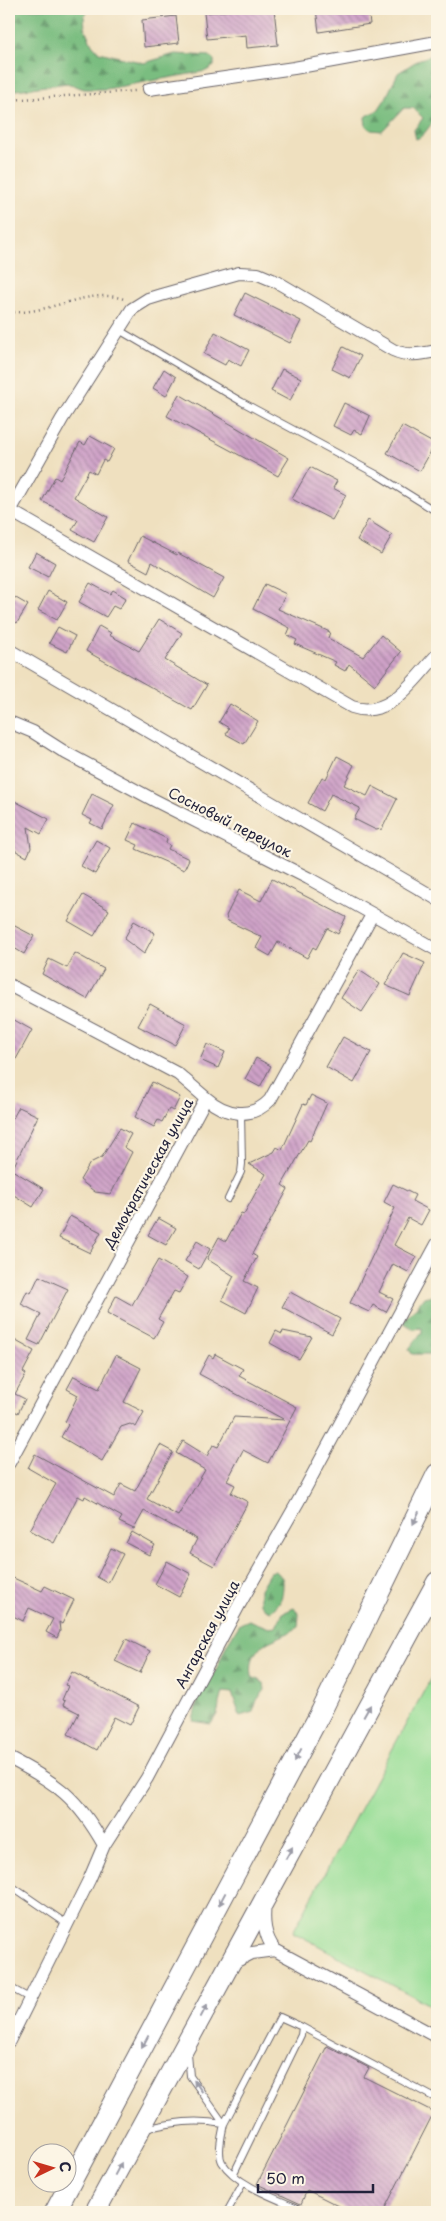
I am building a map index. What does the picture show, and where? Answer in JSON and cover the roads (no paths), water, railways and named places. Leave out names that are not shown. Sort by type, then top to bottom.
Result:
[{"type":"main road","points":[[55,2212],[321,1712],[437,1474]]},
{"type":"main road","points":[[95,2212],[437,1582]]},
{"type":"street","points":[[149,89],[294,68],[437,42]]},
{"type":"street","points":[[437,351],[413,355],[393,350],[276,282],[258,274],[239,273],[161,295],[132,309],[62,419],[9,511],[352,707],[377,710],[390,704],[437,655]]},
{"type":"street","points":[[9,650],[437,898]]},
{"type":"street","name":"Сосновый переулок","points":[[9,722],[33,732],[66,753],[154,800],[308,878],[437,950]]},
{"type":"street","points":[[206,1098],[225,1111],[241,1113],[265,1105],[279,1086],[372,915]]},
{"type":"street","name":"Демократическая улица","points":[[9,985],[178,1074],[206,1098],[101,1288],[9,1463]]},
{"type":"street","name":"Ангарская улица","points":[[9,2041],[90,1878],[104,1845],[147,1778],[239,1605],[299,1500],[437,1244]]},
{"type":"street","points":[[9,1758],[54,1784],[72,1798],[86,1815],[104,1845]]},
{"type":"street","points":[[266,1896],[264,1926],[270,1944],[275,1950],[437,2037]]},
{"type":"street","points":[[228,1967],[252,1953],[275,1950]]},
{"type":"lane","points":[[119,330],[242,402],[376,474],[437,512]]},
{"type":"lane","points":[[228,1199],[241,1172],[241,1113]]},
{"type":"lane","points":[[10,1885],[67,1924]]},
{"type":"lane","points":[[9,1987],[31,1998]]},
{"type":"lane","points":[[307,2212],[243,2182],[222,2161],[220,2143],[224,2124],[280,2017],[437,2098]]},
{"type":"lane","points":[[234,2173],[301,2035],[302,2028]]},
{"type":"lane","points":[[187,2042],[190,2076],[224,2124]]},
{"type":"lane","points":[[139,2131],[173,2122],[198,2120],[224,2124]]},
{"type":"lane","points":[[227,2212],[243,2182]]}]
